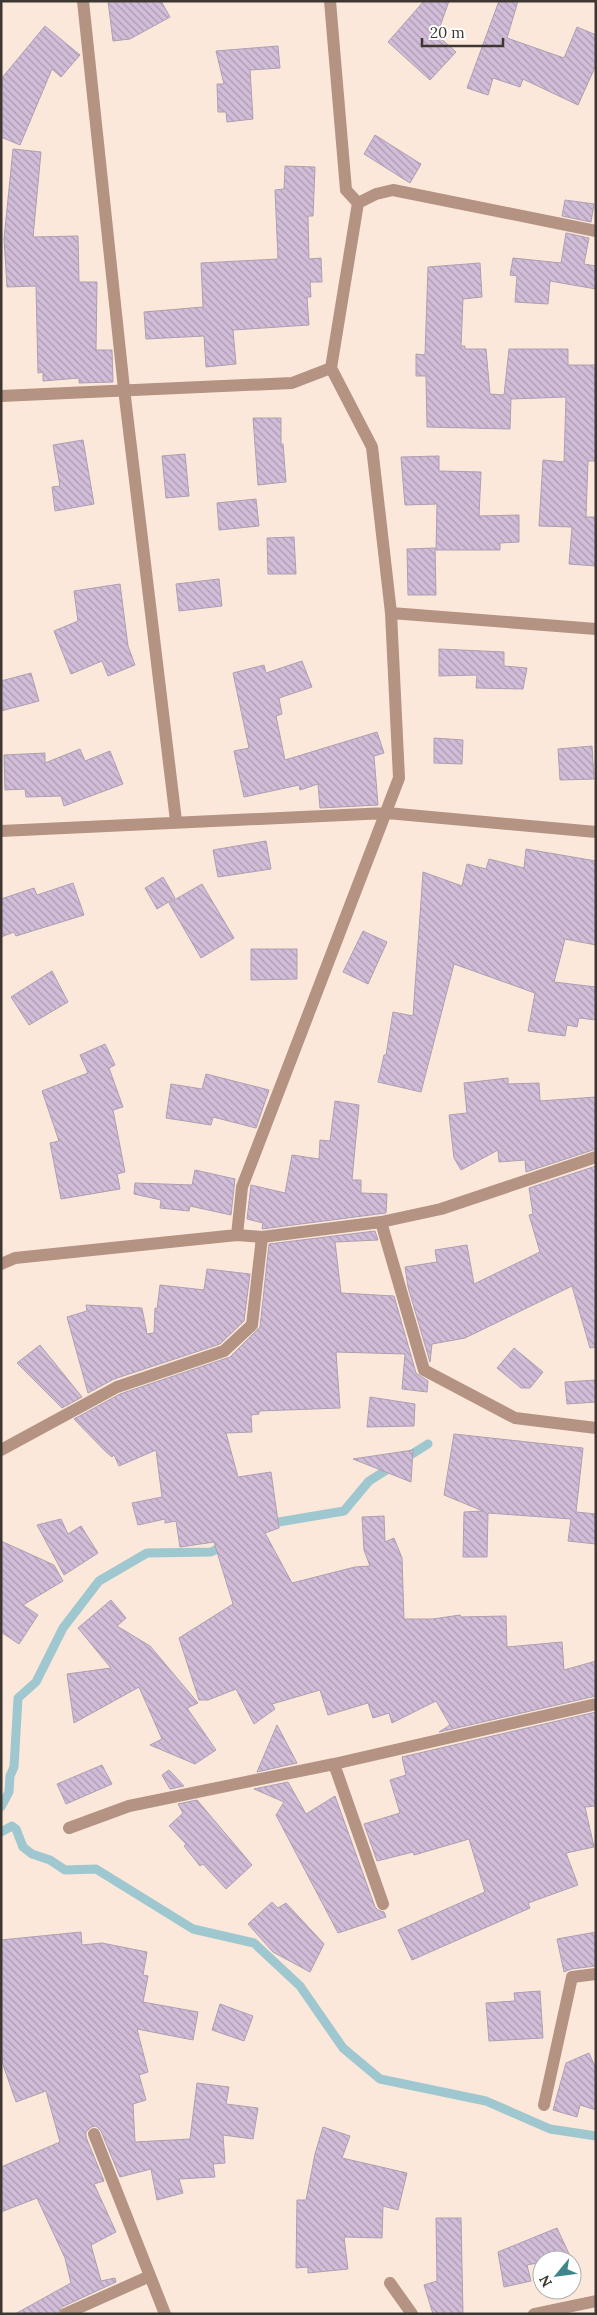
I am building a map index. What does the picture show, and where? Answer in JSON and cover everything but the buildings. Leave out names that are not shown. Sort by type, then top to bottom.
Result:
[{"type":"street","points":[[83,1],[124,389],[176,821]]},
{"type":"street","points":[[330,1],[346,190],[358,203]]},
{"type":"street","points":[[358,203],[376,194],[393,190],[596,231]]},
{"type":"street","points":[[237,1235],[242,1187],[400,778],[391,613],[372,447],[331,368],[358,203]]},
{"type":"street","points":[[1,396],[124,389],[292,384],[331,368]]},
{"type":"street","points":[[391,613],[596,630]]},
{"type":"street","points":[[1,831],[176,821],[387,813],[596,832]]},
{"type":"street","points":[[1,1264],[15,1258],[237,1235],[262,1238],[381,1222],[441,1209],[596,1157]]},
{"type":"street","points":[[381,1222],[424,1370],[515,1418],[596,1428]]},
{"type":"street","points":[[1,1450],[117,1387],[224,1351],[252,1325],[262,1238]]},
{"type":"street","points":[[69,1828],[129,1806],[334,1764],[596,1704]]},
{"type":"street","points":[[334,1764],[383,1904]]},
{"type":"street","points":[[544,2104],[572,1977],[596,1974]]},
{"type":"street","points":[[94,2134],[165,2314]]},
{"type":"street","points":[[65,2314],[150,2276]]},
{"type":"street","points":[[390,2283],[412,2314]]},
{"type":"street","points":[[534,2314],[596,2301]]},
{"type":"waterway","points":[[267,1524],[344,1511],[369,1481],[428,1444]]},
{"type":"waterway","points":[[1,1807],[9,1792],[10,1776],[14,1767],[18,1698],[36,1682],[63,1628],[99,1581],[147,1553],[211,1552],[226,1545]]},
{"type":"waterway","points":[[1,1832],[12,1826],[16,1829],[23,1847],[32,1854],[50,1860],[65,1870],[96,1869],[193,1929],[254,1943],[300,1986],[343,2048],[380,2079],[486,2101],[550,2129],[596,2136]]}]
